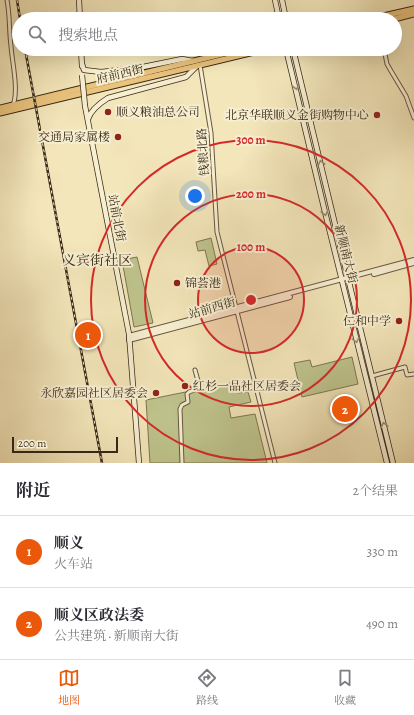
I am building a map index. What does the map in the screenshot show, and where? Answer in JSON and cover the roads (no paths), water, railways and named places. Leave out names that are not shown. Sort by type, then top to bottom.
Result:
[{"type":"main road","points":[[79,0],[80,12]]},
{"type":"main road","points":[[275,0],[278,12]]},
{"type":"main road","points":[[282,0],[285,12]]},
{"type":"main road","points":[[401,12],[414,9]]},
{"type":"main road","points":[[402,17],[414,14]]},
{"type":"main road","points":[[81,56],[84,70],[101,72],[138,68],[182,59],[197,64],[186,78],[108,98],[92,112],[89,116],[88,124]]},
{"type":"main road","name":"府前西街","points":[[0,112],[197,64],[222,56]]},
{"type":"main road","name":"府前西街","points":[[0,108],[234,56]]},
{"type":"main road","name":"新顺南大街","points":[[288,56],[345,281],[372,376],[393,463]]},
{"type":"main road","name":"新顺南大街","points":[[295,56],[387,463]]},
{"type":"main road","name":"站前北街","points":[[82,64],[88,124],[129,337],[139,463]]},
{"type":"street","points":[[7,0],[12,55]]},
{"type":"street","points":[[12,56],[16,89],[13,104]]},
{"type":"street","points":[[386,56],[390,71],[406,96],[414,118]]},
{"type":"street","name":"钱粮北路","points":[[197,64],[211,132],[217,232],[275,463]]},
{"type":"street","points":[[345,281],[414,260]]},
{"type":"street","points":[[345,281],[414,264]]},
{"type":"street","name":"站前西街","points":[[129,337],[345,281]]},
{"type":"street","points":[[372,376],[405,367],[407,375],[414,374]]},
{"type":"street","points":[[182,463],[180,409],[182,405],[188,402],[187,394],[200,388],[195,370]]},
{"type":"railway","points":[[17,0],[19,12]]},
{"type":"railway","points":[[26,56],[102,463]]},
{"type":"place","name":"顺义粮油总公司","points":[[108,112]]},
{"type":"place","name":"北京华联顺义金街购物中心","points":[[377,115]]},
{"type":"place","name":"交通局家属楼","points":[[118,137]]},
{"type":"place","name":"锦荟港","points":[[177,283]]},
{"type":"place","name":"仁和中学","points":[[399,321]]},
{"type":"place","name":"顺义","points":[[88,335]]},
{"type":"place","name":"红杉一品社区居委会","points":[[185,386]]},
{"type":"place","name":"永欣嘉园社区居委会","points":[[156,393]]},
{"type":"place","name":"顺义区政法委","points":[[345,409]]},
{"type":"district","name":"义宾街社区","points":[[97,260]]}]
